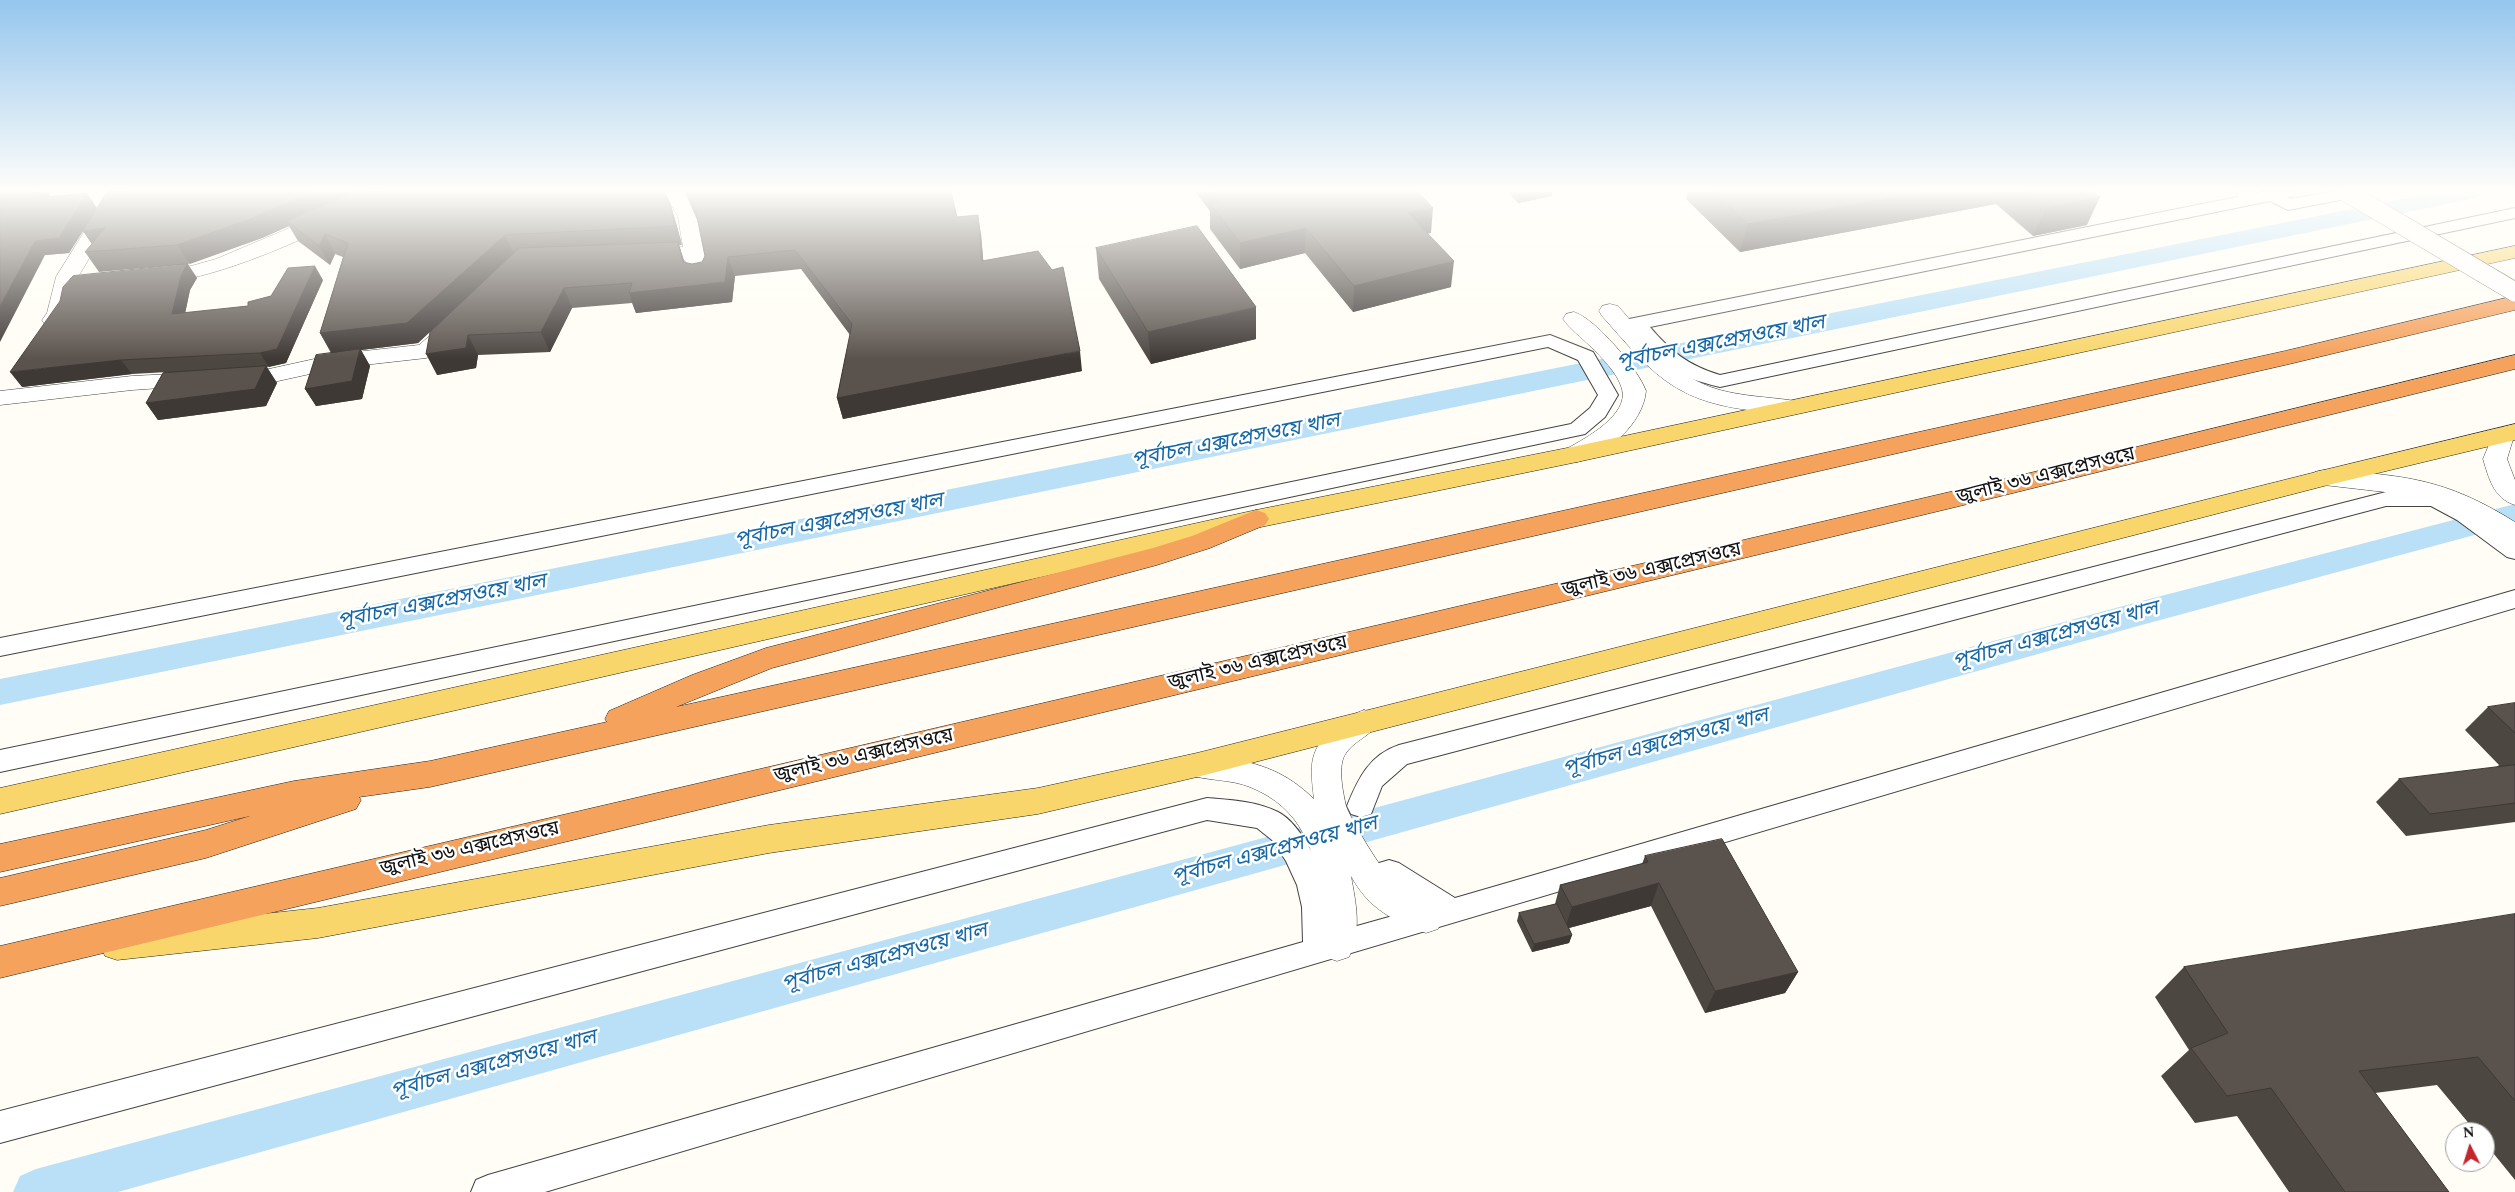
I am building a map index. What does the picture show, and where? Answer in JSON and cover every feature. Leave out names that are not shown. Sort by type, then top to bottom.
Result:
[{"type":"highway","points":[[0,858],[294,794],[430,774],[2265,362],[2515,303]]},
{"type":"highway","name":"জুলাই ৩৬ এক্সপ্রেসওয়ে","points":[[13,958],[1997,489],[2515,362]]},
{"type":"highway","points":[[536,750],[637,712],[702,683],[766,659],[1157,556],[1200,542],[1256,519]]},
{"type":"highway","points":[[0,892],[206,844],[430,774]]},
{"type":"main road","points":[[0,802],[1256,519],[1577,454],[2515,252]]},
{"type":"main road","points":[[13,958],[318,923],[769,839],[1038,801],[1197,765],[2324,478],[2509,434]]},
{"type":"street","points":[[42,336],[58,314],[92,248]]},
{"type":"street","points":[[134,277],[193,272],[223,263],[259,248]]},
{"type":"street","points":[[695,248],[699,276]]},
{"type":"street","points":[[1789,407],[1718,389],[1688,386],[1673,377],[1624,320],[1988,248]]},
{"type":"street","points":[[1718,389],[2358,248]]},
{"type":"street","points":[[2442,248],[2515,292]]},
{"type":"street","points":[[619,256],[696,253]]},
{"type":"street","points":[[0,398],[132,383],[269,376],[337,361],[426,351],[468,313]]},
{"type":"street","points":[[1574,319],[1599,343],[1629,378],[1634,392],[1628,412],[1606,437],[1577,454]]},
{"type":"street","points":[[0,647],[1550,341],[1586,356],[1608,395],[1598,412],[1578,429],[0,761]]},
{"type":"street","points":[[0,398],[16,375]]},
{"type":"street","points":[[2509,434],[2495,459],[2510,491]]},
{"type":"street","points":[[2324,478],[2390,483],[2434,491],[2461,502],[2515,534]]},
{"type":"street","points":[[1361,806],[1371,780],[1399,756],[2386,498],[2435,499],[2466,515],[2515,551]]},
{"type":"street","points":[[488,1192],[1332,939],[2515,599]]},
{"type":"street","points":[[1364,722],[1332,747],[1326,770],[1331,808],[1370,878],[1382,893],[1426,912]]},
{"type":"street","points":[[1197,765],[1256,775],[1287,793],[1313,818],[1333,864],[1332,939]]},
{"type":"street","points":[[0,1126],[1207,810],[1237,812],[1269,820],[1286,837],[1302,862],[1332,939]]},
{"type":"street","points":[[1389,872],[1426,912]]},
{"type":"building","points":[[0,248],[31,248],[0,306]]},
{"type":"building","points":[[89,248],[142,248],[85,252]]},
{"type":"building","points":[[347,248],[491,248],[407,323],[320,333]]},
{"type":"building","points":[[519,248],[679,248],[683,262],[692,264],[702,262],[705,256],[703,248],[981,248],[982,261],[1038,251],[1052,270],[1063,267],[1080,351],[837,398],[852,324],[795,250],[728,257],[725,282],[629,293],[632,283],[564,288],[541,332],[468,335],[466,348],[426,354],[430,332]]},
{"type":"building","points":[[1096,248],[1213,248],[1256,307],[1148,332]]},
{"type":"building","points":[[1322,248],[1441,248],[1454,261],[1354,286]]},
{"type":"building","points":[[187,264],[181,276],[172,314],[248,306],[248,302],[271,296],[288,268],[315,266],[277,349],[260,353],[121,360],[10,372],[60,301],[63,287],[73,276]]},
{"type":"building","points":[[360,349],[352,381],[305,389],[316,355]]},
{"type":"building","points":[[266,366],[255,389],[146,403],[163,373]]},
{"type":"building","points":[[2515,703],[2515,733],[2488,707]]},
{"type":"building","points":[[2515,765],[2515,803],[2430,814],[2399,779]]},
{"type":"building","points":[[1722,839],[1798,972],[1715,991],[1659,883],[1572,907],[1560,885],[1648,862],[1645,856]]},
{"type":"building","points":[[1557,904],[1572,935],[1534,944],[1519,913]]},
{"type":"building","points":[[2515,914],[2515,1101],[2478,1057],[2359,1071],[2449,1192],[2345,1192],[2271,1088],[2227,1096],[2191,1048],[2228,1033],[2184,967]]},
{"type":"waterway","name":"পূর্বাচল এক্সপ্রেসওয়ে খাল","points":[[0,692],[2196,248]]},
{"type":"waterway","name":"পূর্বাচল এক্সপ্রেসওয়ে খাল","points":[[36,1192],[2138,614],[2515,514]]}]
